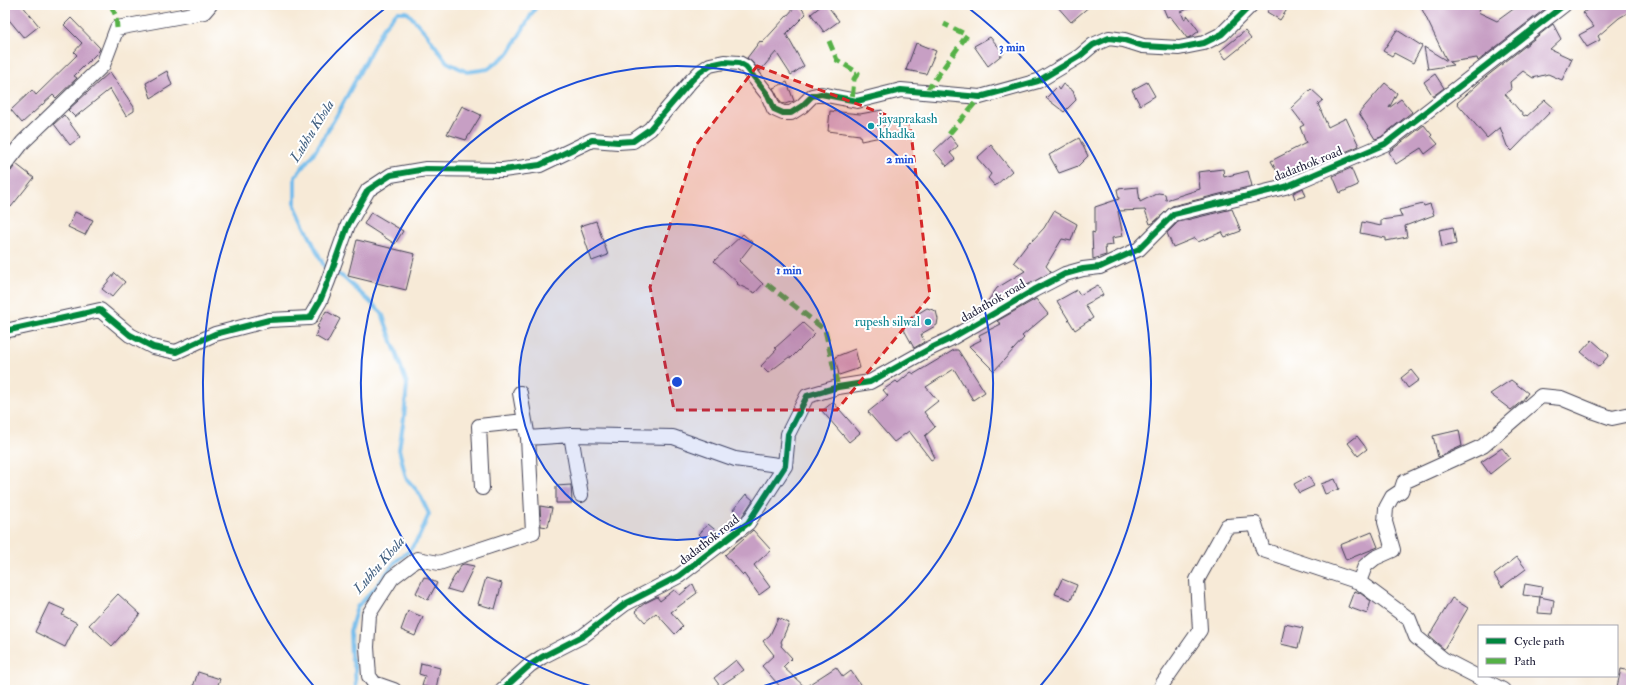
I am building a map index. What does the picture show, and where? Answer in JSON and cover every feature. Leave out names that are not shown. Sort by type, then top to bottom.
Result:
[{"type":"street","points":[[5,164],[23,142],[103,65],[117,28],[204,12],[210,5]]},
{"type":"street","points":[[5,331],[100,310],[130,335],[153,347],[176,352],[222,332],[269,320],[310,318],[320,301],[335,264],[348,224],[368,190],[391,175],[426,169],[503,170],[540,165],[592,140],[618,142],[633,141],[650,129],[691,81],[710,65],[724,62],[739,63],[746,67],[768,95],[774,109],[783,113],[791,113],[812,96],[822,94],[857,101],[901,90],[980,97],[1038,81],[1080,56],[1093,45],[1109,38],[1124,40],[1143,46],[1179,48],[1204,43],[1222,34],[1251,5]]},
{"type":"street","name":"dadathok road","points":[[502,690],[542,656],[583,636],[625,604],[679,576],[748,523],[785,466],[788,434],[807,396],[838,387],[870,382],[1065,274],[1083,269],[1100,267],[1140,249],[1174,214],[1285,187],[1385,144],[1564,5]]},
{"type":"street","points":[[394,690],[374,683],[369,676],[367,647],[369,614],[392,578],[418,559],[439,563],[533,532],[528,438],[520,393]]},
{"type":"street","points":[[1359,582],[1365,566],[1375,558],[1393,550],[1385,522],[1386,508],[1392,497],[1401,491],[1404,482],[1483,446],[1541,396],[1560,398],[1612,418],[1631,414]]},
{"type":"street","points":[[482,488],[479,426],[525,421]]},
{"type":"street","points":[[528,438],[571,435],[673,437],[736,459],[785,466]]},
{"type":"street","points":[[571,435],[580,495]]},
{"type":"street","points":[[1160,690],[1163,683],[1200,630],[1197,580],[1227,526],[1255,524],[1263,550],[1359,582],[1409,619],[1416,637],[1443,659],[1503,690]]},
{"type":"highlighted area","points":[[757,66],[910,124],[930,296],[837,410],[674,410],[650,287],[696,145]]},
{"type":"building","points":[[13,5],[22,5],[39,26],[24,38],[5,15],[5,11]]},
{"type":"building","points":[[797,5],[799,5],[806,14],[786,34],[804,66],[791,75],[776,52],[760,71],[747,58],[760,41],[762,43]]},
{"type":"building","points":[[822,5],[827,5],[839,21],[824,32],[811,14]]},
{"type":"building","points":[[1056,5],[1091,5],[1071,22]]},
{"type":"building","points":[[1162,5],[1196,5],[1181,12],[1184,19],[1188,16],[1199,31],[1187,38],[1170,16],[1167,17]]},
{"type":"building","points":[[1272,5],[1290,5],[1280,20],[1267,12]]},
{"type":"building","points":[[1420,5],[1482,5],[1478,12],[1497,21],[1519,5],[1550,5],[1478,61],[1477,58],[1449,62],[1453,65],[1428,69],[1424,47],[1447,61]]},
{"type":"building","points":[[1593,5],[1631,5],[1631,11],[1619,18],[1598,36],[1600,40],[1587,47],[1579,35],[1594,27],[1583,13]]},
{"type":"building","points":[[71,18],[100,48],[99,51],[74,76],[77,78],[56,98],[53,95],[22,123],[11,110],[32,90],[36,95],[77,55],[74,52],[82,43],[64,25]]},
{"type":"building","points":[[1553,24],[1561,39],[1550,49],[1572,59],[1562,80],[1548,74],[1533,78],[1523,71],[1510,82],[1511,89],[1505,94],[1524,116],[1527,116],[1545,100],[1554,108],[1512,151],[1507,146],[1500,127],[1487,138],[1457,103],[1486,77]]},
{"type":"building","points":[[1397,30],[1422,46],[1413,63],[1394,53],[1392,56],[1383,51]]},
{"type":"building","points":[[1245,31],[1251,39],[1226,59],[1220,51]]},
{"type":"building","points":[[990,37],[1004,53],[988,66],[974,46]]},
{"type":"building","points":[[916,43],[936,51],[926,74],[906,70]]},
{"type":"building","points":[[167,71],[172,85],[151,98],[146,83]]},
{"type":"building","points":[[110,72],[134,107],[134,111],[126,116],[110,89],[75,117],[68,110]]},
{"type":"building","points":[[1435,74],[1444,88],[1433,96],[1424,82]]},
{"type":"building","points":[[787,82],[794,101],[785,104],[781,103],[773,88]]},
{"type":"building","points":[[1147,82],[1155,96],[1140,105],[1132,90]]},
{"type":"building","points":[[1385,83],[1397,93],[1389,108],[1401,99],[1412,112],[1381,137],[1375,139],[1359,113]]},
{"type":"building","points":[[1063,84],[1073,91],[1076,100],[1064,112],[1046,98],[1057,87],[1059,90]]},
{"type":"building","points":[[1311,89],[1323,100],[1318,104],[1328,127],[1346,118],[1359,146],[1287,177],[1286,173],[1280,177],[1271,161],[1306,143],[1300,127],[1304,125],[1291,108]]},
{"type":"building","points":[[462,106],[481,115],[466,140],[447,134]]},
{"type":"building","points":[[882,110],[886,136],[861,141],[860,135],[828,131],[830,111],[860,114]]},
{"type":"building","points":[[64,115],[80,137],[70,145],[54,124]]},
{"type":"building","points":[[1424,125],[1438,144],[1425,154],[1421,148],[1396,164],[1389,152]]},
{"type":"building","points":[[950,136],[958,146],[950,153],[955,159],[947,166],[934,151]]},
{"type":"building","points":[[1079,138],[1088,156],[1078,166],[1059,173],[1049,155]]},
{"type":"building","points":[[991,145],[1012,171],[995,186],[988,178],[991,174],[977,158]]},
{"type":"building","points":[[16,164],[34,178],[11,207],[5,202],[5,173],[11,171]]},
{"type":"building","points":[[1351,168],[1358,185],[1340,193],[1333,176]]},
{"type":"building","points":[[1223,169],[1224,177],[1248,171],[1252,186],[1172,206],[1150,224],[1145,210],[1118,211],[1123,236],[1112,238],[1113,245],[1105,246],[1106,255],[1093,259],[1092,232],[1095,233],[1095,207],[1119,199],[1117,189],[1138,187],[1140,202],[1158,193],[1165,194],[1166,200],[1200,189],[1198,172]]},
{"type":"building","points":[[1303,188],[1306,196],[1295,199],[1293,193]]},
{"type":"building","points":[[1423,204],[1424,206],[1430,204],[1434,215],[1405,226],[1407,237],[1386,241],[1386,238],[1360,233],[1362,222],[1381,226],[1381,220],[1402,217],[1399,210]]},
{"type":"building","points":[[1232,209],[1241,231],[1225,237],[1222,232],[1198,242],[1195,238],[1173,247],[1167,233],[1178,222]]},
{"type":"building","points":[[1054,211],[1077,224],[1071,241],[1062,239],[1046,266],[1051,272],[987,308],[985,305],[997,288],[1025,271],[1014,262],[1030,241],[1031,242],[1044,228]]},
{"type":"building","points":[[75,212],[93,220],[85,235],[68,227]]},
{"type":"building","points":[[371,212],[403,231],[395,244],[364,224]]},
{"type":"building","points":[[596,221],[608,255],[592,261],[580,226]]},
{"type":"building","points":[[1453,227],[1456,244],[1442,247],[1439,230]]},
{"type":"building","points":[[743,234],[753,243],[739,261],[763,284],[755,293],[737,284],[738,283],[714,261]]},
{"type":"building","points":[[357,240],[415,254],[406,290],[348,276]]},
{"type":"building","points":[[115,273],[125,282],[112,297],[102,289]]},
{"type":"building","points":[[1098,285],[1103,295],[1085,305],[1093,318],[1075,330],[1057,301],[1077,290],[1080,295]]},
{"type":"building","points":[[1036,299],[1048,314],[1022,336],[1024,338],[994,371],[969,346],[981,340],[979,335],[1001,324],[997,321]]},
{"type":"building","points":[[927,308],[936,311],[938,319],[937,325],[921,334],[924,342],[914,348],[901,324]]},
{"type":"building","points":[[326,311],[340,319],[327,343],[315,336],[319,328],[317,327]]},
{"type":"building","points":[[803,323],[815,334],[791,358],[789,357],[768,373],[761,366],[777,349],[775,348]]},
{"type":"building","points":[[1592,340],[1609,355],[1599,367],[1581,352]]},
{"type":"building","points":[[855,349],[860,368],[839,375],[835,357]]},
{"type":"building","points":[[954,350],[958,350],[985,392],[973,400],[954,369],[926,387],[938,401],[924,412],[935,427],[925,436],[935,458],[931,460],[909,431],[894,442],[868,412],[888,396],[883,390],[896,381],[898,383],[911,372],[914,374]]},
{"type":"building","points":[[1411,370],[1419,380],[1408,388],[1401,378]]},
{"type":"building","points":[[1511,380],[1528,393],[1522,401],[1511,410],[1490,394]]},
{"type":"building","points":[[833,402],[860,433],[849,442],[822,411]]},
{"type":"building","points":[[1459,430],[1462,446],[1438,457],[1433,436]]},
{"type":"building","points":[[1357,436],[1367,449],[1358,456],[1348,443]]},
{"type":"building","points":[[1502,448],[1510,458],[1490,474],[1481,462]]},
{"type":"building","points":[[1309,476],[1314,486],[1299,493],[1294,484]]},
{"type":"building","points":[[1335,479],[1339,489],[1325,494],[1321,484]]},
{"type":"building","points":[[571,485],[572,503],[556,503],[556,486]]},
{"type":"building","points":[[746,494],[753,500],[741,518],[733,510]]},
{"type":"building","points":[[540,506],[552,508],[548,527],[541,526]]},
{"type":"building","points":[[708,524],[719,533],[708,543],[699,534]]},
{"type":"building","points":[[753,530],[771,550],[754,565],[770,587],[759,595],[744,574],[743,575],[725,555]]},
{"type":"building","points":[[1372,532],[1378,547],[1346,560],[1340,545]]},
{"type":"building","points":[[1517,557],[1526,569],[1502,587],[1494,575]]},
{"type":"building","points":[[464,564],[474,566],[461,593],[447,589],[461,565]]},
{"type":"building","points":[[424,577],[437,583],[428,600],[416,593]]},
{"type":"building","points":[[486,578],[502,583],[495,609],[478,604]]},
{"type":"building","points":[[1062,579],[1077,585],[1071,600],[1055,594]]},
{"type":"building","points":[[693,584],[697,593],[671,612],[683,626],[675,634],[656,613],[645,622],[635,611],[645,603],[657,597],[660,601],[674,590],[680,595]]},
{"type":"building","points":[[1525,584],[1542,587],[1540,597],[1523,595]]},
{"type":"building","points":[[1354,591],[1360,593],[1371,601],[1367,614],[1348,607]]},
{"type":"building","points":[[118,594],[140,614],[112,646],[89,625]]},
{"type":"building","points":[[1540,597],[1554,600],[1552,614],[1538,613]]},
{"type":"building","points":[[1452,598],[1468,608],[1444,649],[1429,636]]},
{"type":"building","points":[[49,603],[65,610],[62,615],[77,623],[65,647],[35,632]]},
{"type":"building","points":[[408,611],[423,617],[415,636],[401,630]]},
{"type":"building","points":[[778,618],[789,623],[781,642],[781,646],[792,658],[783,667],[805,687],[836,667],[843,677],[851,671],[864,690],[783,690],[762,666],[774,655],[763,641],[770,635]]},
{"type":"building","points":[[1285,624],[1303,628],[1298,648],[1281,644]]},
{"type":"building","points":[[736,660],[744,670],[720,686],[714,678]]},
{"type":"building","points":[[421,663],[440,668],[436,689],[422,686],[425,676],[419,674]]},
{"type":"building","points":[[1621,669],[1631,671],[1631,689],[1617,687]]},
{"type":"building","points":[[198,672],[220,679],[216,690],[192,690]]},
{"type":"waterway","name":"Lubhu Khola","points":[[356,690],[355,668],[351,656],[350,631],[357,607],[374,589],[396,561],[409,551],[419,537],[429,514],[419,493],[406,478],[399,449],[407,384],[382,313],[343,277],[324,266],[295,206],[295,177],[316,150],[338,113],[383,28],[397,12],[407,12],[425,32],[447,62],[467,72],[488,69],[509,53],[537,5]]},
{"type":"marked path","points":[[111,5],[116,16],[117,28]]},
{"type":"marked path","points":[[926,92],[967,35],[944,24]]},
{"type":"marked path","points":[[829,41],[837,60],[858,73],[854,79],[852,101]]},
{"type":"marked path","points":[[949,134],[980,97]]},
{"type":"marked path","points":[[767,284],[825,330],[838,387]]},
{"type":"cycle path","points":[[5,331],[100,310],[130,335],[153,347],[176,352],[215,334],[269,320],[310,318],[320,301],[348,225],[368,190],[391,175],[426,169],[503,170],[540,165],[592,140],[618,142],[633,141],[650,129],[691,81],[710,65],[724,62],[739,63],[746,67],[768,95],[774,109],[783,113],[791,113],[802,106],[812,96],[821,94],[857,101],[901,90],[980,97],[1038,81],[1080,56],[1093,45],[1109,38],[1124,40],[1143,46],[1179,48],[1204,43],[1222,34],[1251,5]]},
{"type":"cycle path","points":[[502,690],[530,665],[542,657],[583,636],[625,604],[679,576],[748,523],[785,466],[788,434],[807,396],[838,387],[870,382],[1065,274],[1083,269],[1100,267],[1139,249],[1174,214],[1285,187],[1385,144],[1564,5]]},
{"type":"place","name":"jayaprakash khadka","points":[[871,126]]},
{"type":"place","name":"rupesh silwal","points":[[928,322]]}]
